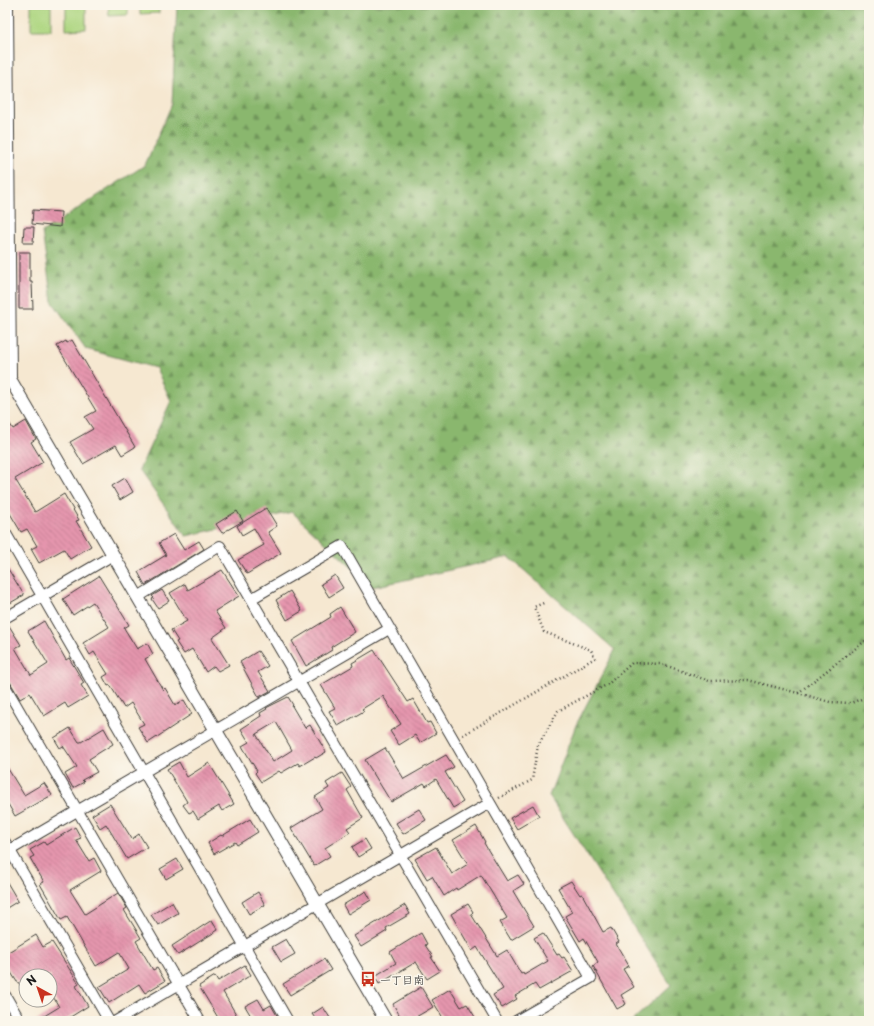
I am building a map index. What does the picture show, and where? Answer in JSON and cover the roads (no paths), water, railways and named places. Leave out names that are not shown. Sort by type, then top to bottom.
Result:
[{"type":"street","points":[[7,5],[8,380],[138,597],[386,1021]]},
{"type":"street","points":[[5,532],[288,1021]]},
{"type":"street","points":[[138,597],[220,546],[497,1021]]},
{"type":"street","points":[[251,599],[342,546],[591,978],[516,1021]]},
{"type":"street","points":[[5,618],[113,555]]},
{"type":"street","points":[[109,1021],[6,848],[144,772],[389,629]]},
{"type":"street","points":[[5,686],[200,1021]]},
{"type":"street","points":[[116,1021],[490,803]]},
{"type":"street","points":[[5,995],[20,1021]]},
{"type":"place","name":"一丁目南","points":[[368,979]]}]
